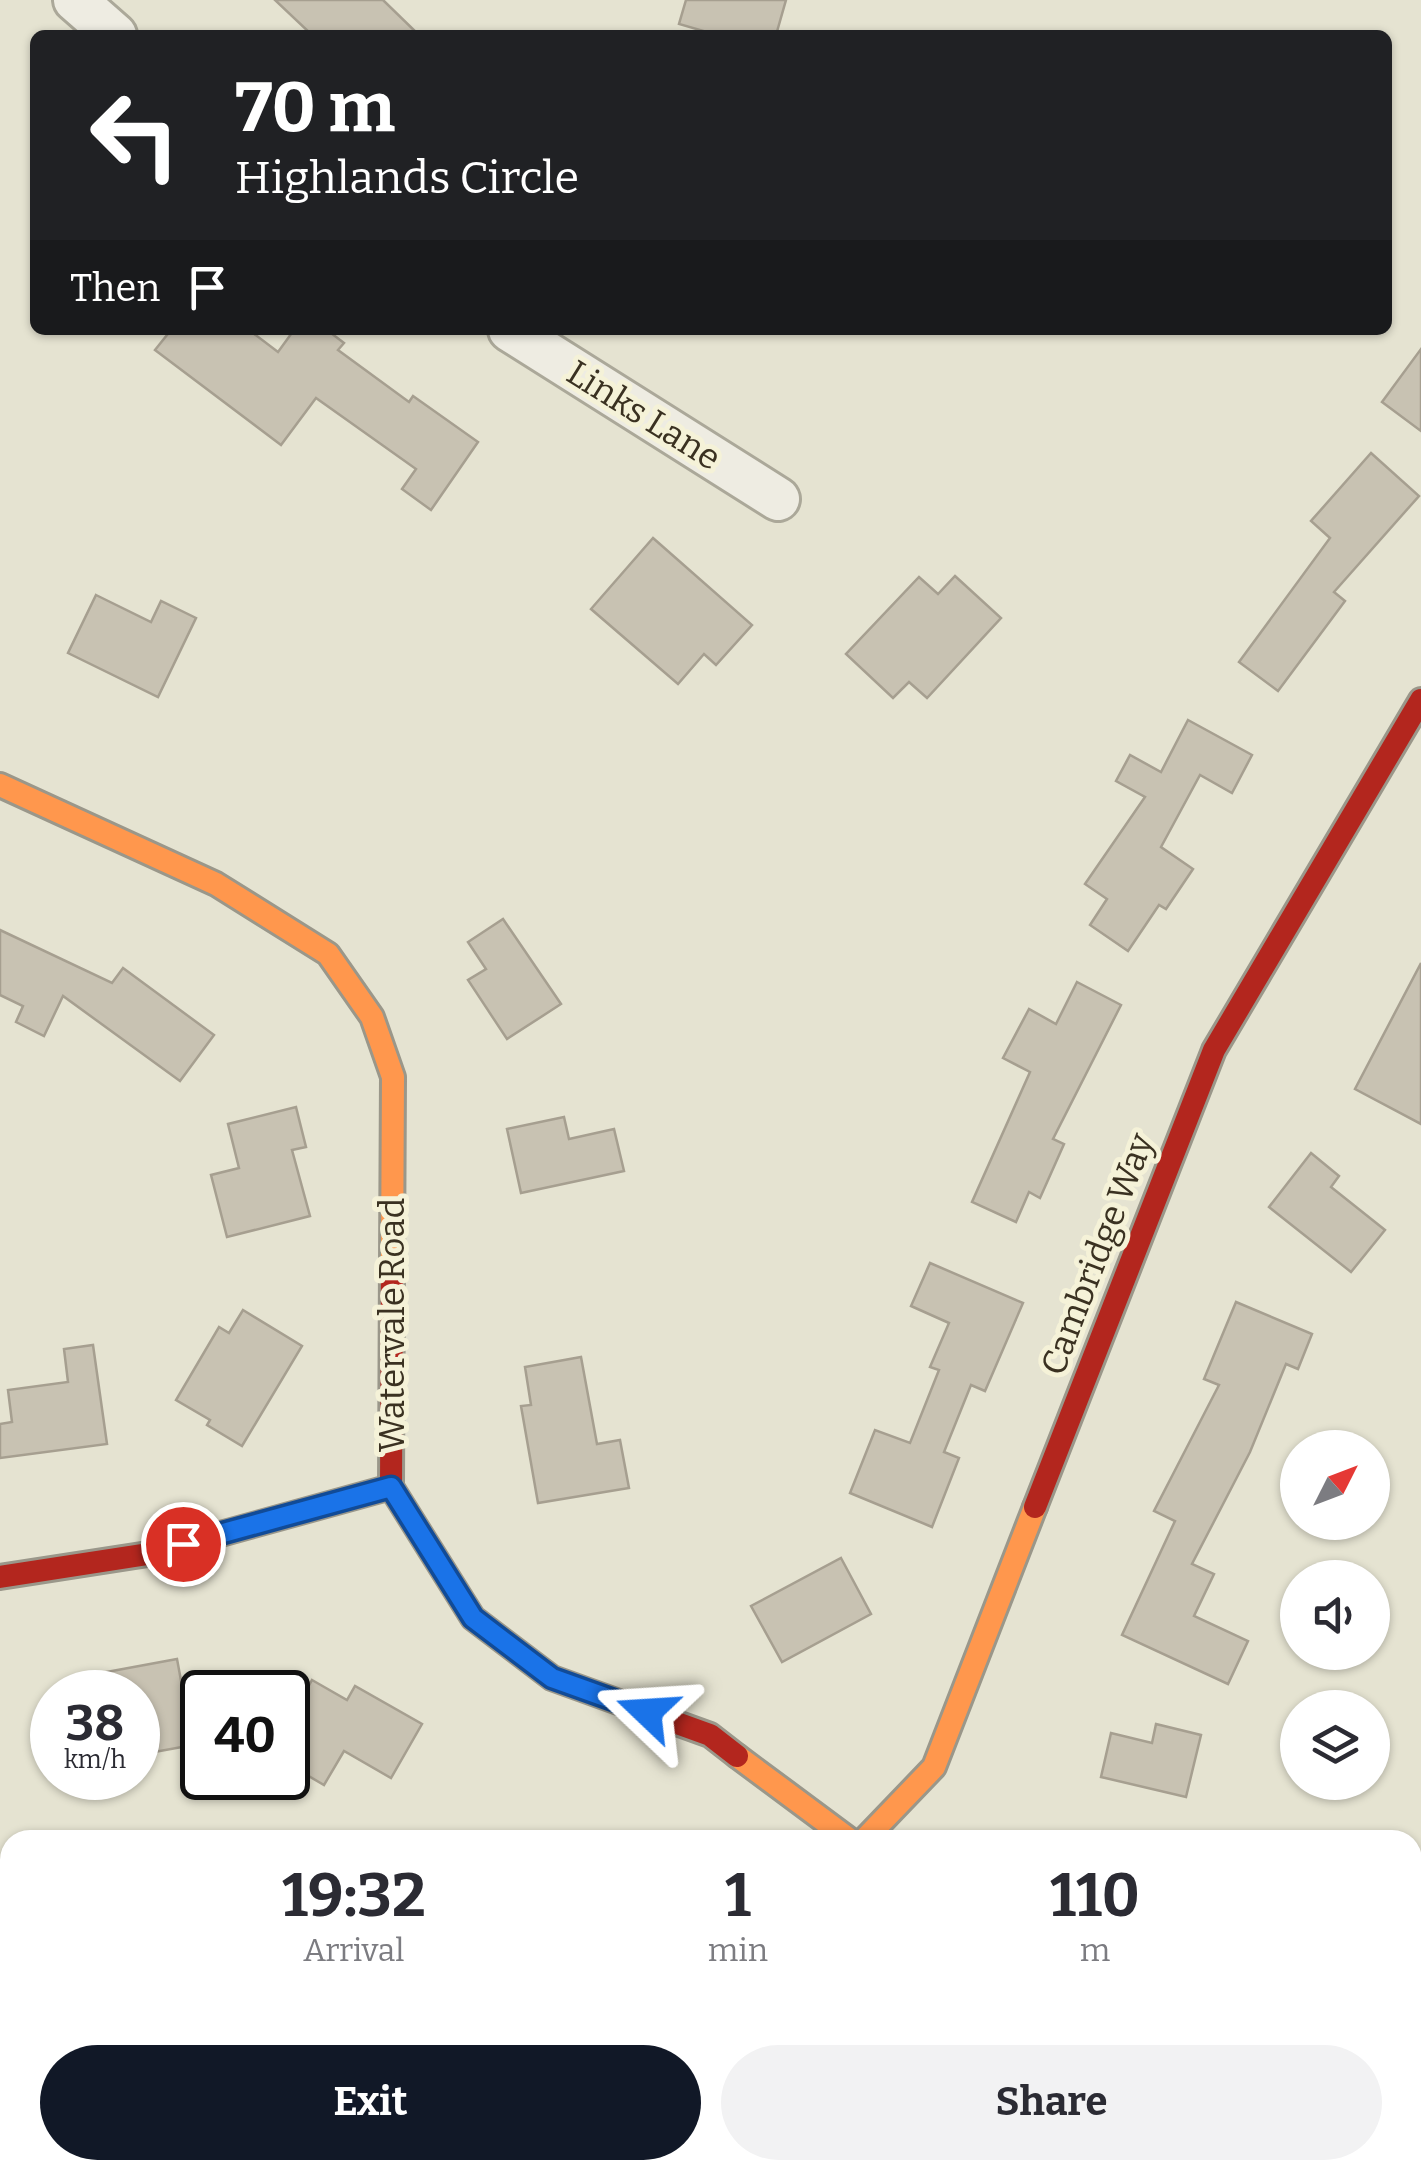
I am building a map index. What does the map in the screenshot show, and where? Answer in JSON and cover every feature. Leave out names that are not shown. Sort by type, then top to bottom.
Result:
[{"type":"street","points":[[75,0],[108,30]]},
{"type":"street","name":"Links Lane","points":[[518,335],[778,499]]},
{"type":"street","name":"Cambridge Way","points":[[874,1830],[934,1767],[1214,1050],[1421,700]]},
{"type":"street","name":"Watervale Road","points":[[0,785],[216,884],[328,954],[372,1017],[393,1077],[391,1487],[473,1618],[552,1678],[710,1734],[837,1830]]},
{"type":"street","points":[[0,1577],[148,1554],[391,1487]]},
{"type":"building","points":[[275,0],[383,0],[414,30],[307,30]]},
{"type":"building","points":[[686,0],[786,0],[777,30],[700,30],[679,24]]},
{"type":"building","points":[[167,335],[256,335],[278,352],[290,335],[334,335],[344,343],[338,350],[409,402],[413,396],[478,442],[431,510],[402,489],[416,469],[316,398],[281,445],[155,350]]},
{"type":"building","points":[[1421,349],[1421,431],[1382,402]]},
{"type":"building","points":[[1371,453],[1419,496],[1334,592],[1345,601],[1278,691],[1239,662],[1330,538],[1311,521]]},
{"type":"building","points":[[653,538],[752,625],[716,665],[704,654],[678,684],[591,609]]},
{"type":"building","points":[[955,576],[1001,618],[927,698],[909,682],[893,698],[846,654],[919,577],[938,594]]},
{"type":"building","points":[[96,595],[151,622],[161,601],[196,618],[158,697],[68,653]]},
{"type":"building","points":[[1188,720],[1252,755],[1232,793],[1200,775],[1161,847],[1193,869],[1166,909],[1159,905],[1128,951],[1090,925],[1107,899],[1085,884],[1145,797],[1116,781],[1130,755],[1161,772]]},
{"type":"building","points":[[503,919],[561,1004],[507,1039],[468,980],[486,969],[468,942]]},
{"type":"building","points":[[0,930],[112,983],[123,968],[214,1035],[180,1081],[63,996],[44,1036],[16,1022],[23,1006],[0,995]]},
{"type":"building","points":[[1421,963],[1421,1124],[1355,1089]]},
{"type":"building","points":[[1077,982],[1121,1005],[1053,1139],[1064,1144],[1040,1198],[1029,1192],[1016,1222],[972,1202],[1030,1072],[1003,1058],[1029,1009],[1056,1024]]},
{"type":"building","points":[[296,1107],[306,1147],[292,1150],[310,1216],[227,1237],[211,1175],[239,1168],[228,1124]]},
{"type":"building","points":[[564,1117],[569,1139],[614,1129],[624,1171],[521,1193],[507,1129]]},
{"type":"building","points":[[1311,1153],[1339,1176],[1331,1187],[1385,1230],[1351,1272],[1269,1207]]},
{"type":"building","points":[[930,1263],[1023,1303],[985,1391],[971,1385],[944,1452],[959,1458],[932,1527],[850,1493],[875,1430],[910,1443],[939,1370],[930,1367],[949,1323],[911,1306]]},
{"type":"building","points":[[1236,1302],[1312,1334],[1298,1369],[1286,1364],[1250,1452],[1192,1564],[1214,1574],[1194,1616],[1248,1641],[1228,1684],[1122,1635],[1175,1521],[1154,1511],[1219,1385],[1204,1379]]},
{"type":"building","points":[[243,1310],[302,1346],[242,1446],[207,1425],[210,1420],[176,1400],[219,1327],[229,1333]]},
{"type":"building","points":[[93,1345],[107,1444],[0,1458],[0,1424],[12,1422],[8,1390],[68,1382],[64,1349]]},
{"type":"building","points":[[581,1357],[597,1444],[620,1440],[629,1488],[538,1503],[521,1406],[531,1405],[525,1367]]},
{"type":"building","points":[[841,1558],[871,1614],[782,1662],[751,1606]]},
{"type":"building","points":[[177,1659],[180,1747],[160,1751],[160,1670],[117,1670]]},
{"type":"building","points":[[312,1680],[347,1700],[355,1686],[422,1724],[391,1778],[344,1751],[324,1785],[310,1777]]},
{"type":"building","points":[[1156,1724],[1201,1735],[1186,1797],[1101,1777],[1111,1733],[1152,1743]]},
{"type":"traffic: slow","points":[[0,785],[216,884],[328,954],[372,1017],[393,1077],[392,1263]]},
{"type":"traffic: slow","points":[[874,1830],[934,1767],[1035,1507]]},
{"type":"traffic: slow","points":[[737,1756],[837,1830]]},
{"type":"traffic: jam","points":[[1035,1507],[1214,1050],[1421,700]]},
{"type":"traffic: jam","points":[[392,1263],[391,1487],[473,1618],[552,1678],[710,1735],[737,1756]]},
{"type":"traffic: jam","points":[[0,1577],[148,1554],[391,1487]]},
{"type":"route","points":[[183,1544],[391,1487],[473,1618],[552,1678],[647,1712]]}]
